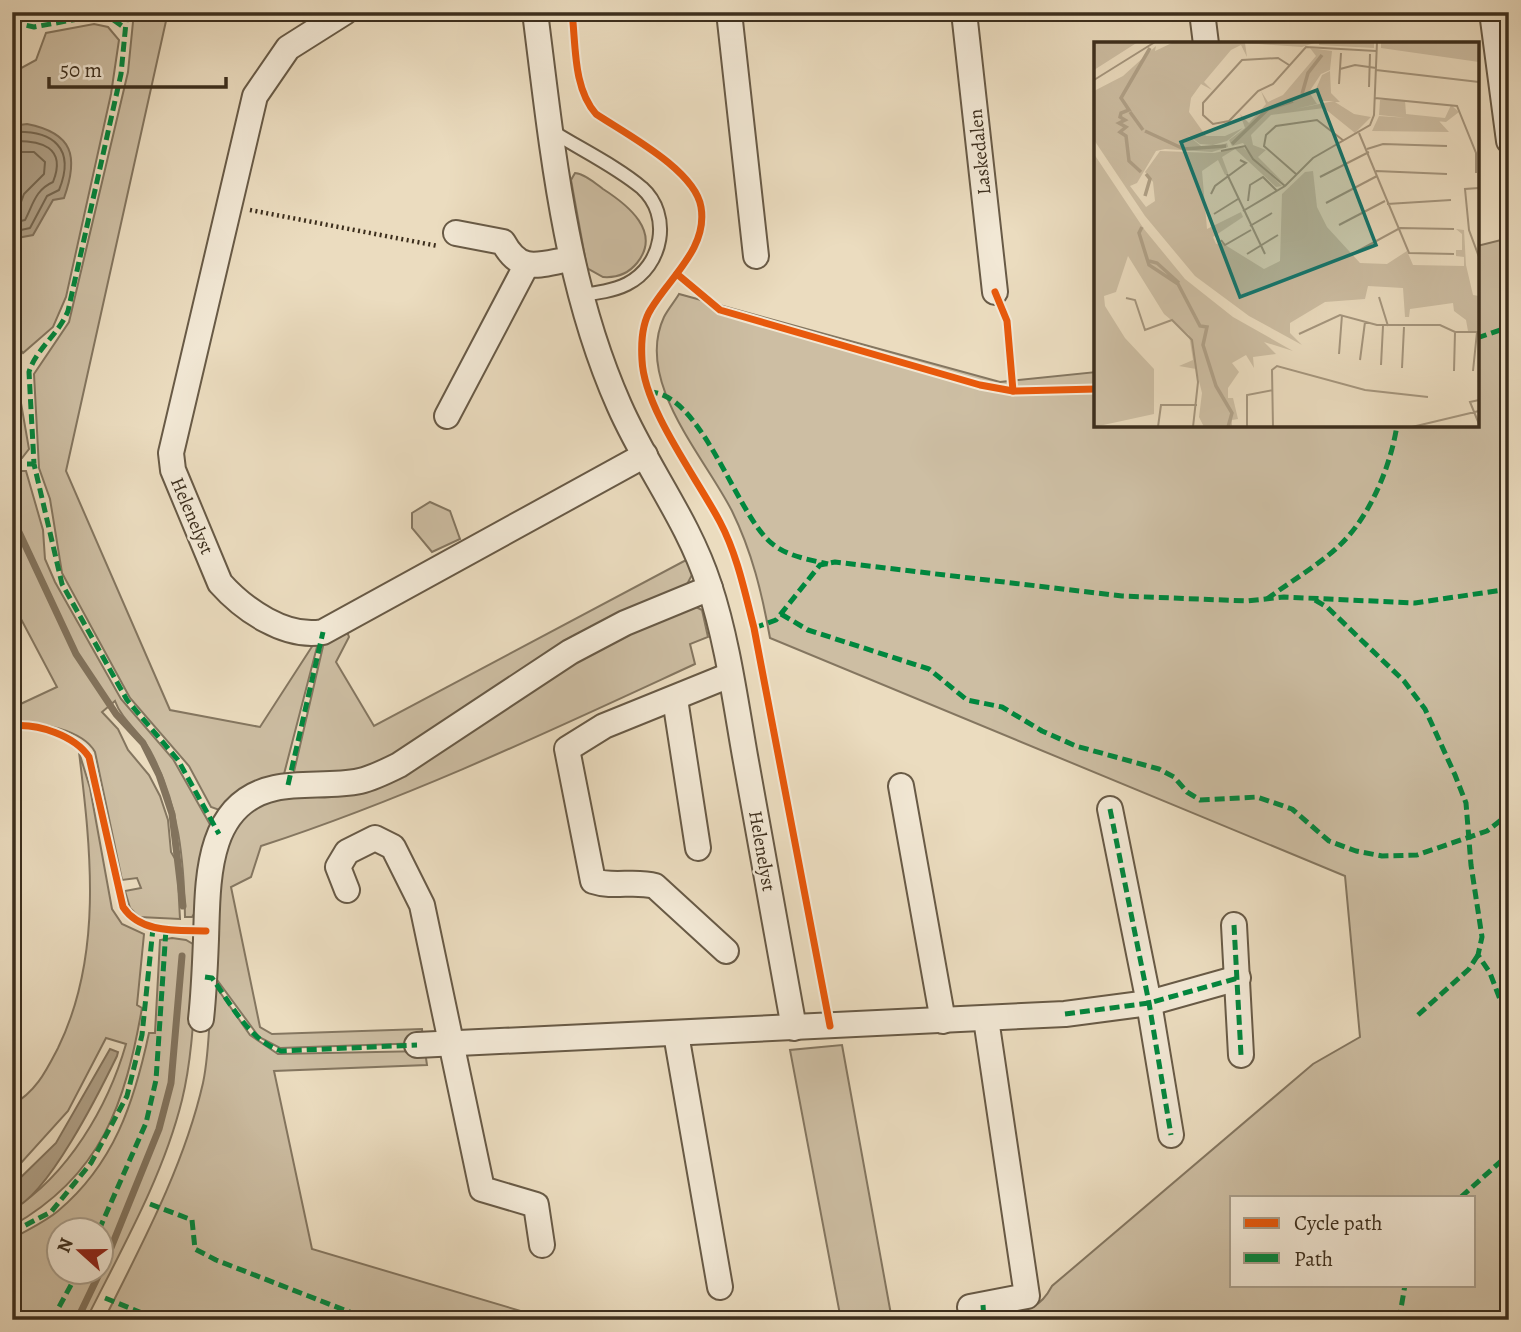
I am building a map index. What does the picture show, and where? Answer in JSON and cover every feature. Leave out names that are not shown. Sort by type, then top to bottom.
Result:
[{"type":"street","name":"Helenelyst","points":[[345,12],[288,48],[255,96],[171,453],[173,470],[220,583],[232,596],[288,631],[304,636],[323,632],[645,455]]},
{"type":"street","name":"Helenelyst","points":[[535,12],[550,130],[571,259],[580,295],[619,406],[696,546],[710,588],[730,675],[794,1028]]},
{"type":"street","points":[[729,12],[756,256]]},
{"type":"street","name":"Laskedalen","points":[[964,12],[995,292]]},
{"type":"street","points":[[1202,12],[1206,42]]},
{"type":"street","points":[[1492,12],[1509,141]]},
{"type":"street","points":[[453,241],[503,242],[512,258],[526,266],[571,259]]},
{"type":"street","points":[[447,416],[526,266]]},
{"type":"street","points":[[201,1019],[212,851],[231,813],[245,801],[264,790],[288,785],[359,781],[381,774],[420,752],[570,653],[625,624],[710,588]]},
{"type":"street","points":[[726,951],[654,886],[640,882],[607,885],[593,881],[567,749],[604,726],[730,675]]},
{"type":"street","points":[[674,699],[698,848]]},
{"type":"street","points":[[901,786],[943,1021]]},
{"type":"street","points":[[1110,809],[1149,1003],[1171,1135]]},
{"type":"street","points":[[347,890],[338,867],[347,852],[375,838],[393,847],[422,905],[482,1189],[536,1205],[542,1245]]},
{"type":"street","points":[[1234,925],[1241,1055]]},
{"type":"street","points":[[417,1045],[1065,1014],[1149,1003],[1238,978]]},
{"type":"street","points":[[970,1307],[1027,1296],[986,1019]]},
{"type":"street","points":[[676,1034],[720,1287]]},
{"type":"lane","points":[[550,130],[642,188],[658,207],[662,231],[654,258],[629,283],[603,292],[580,295]]},
{"type":"path","points":[[229,206],[453,241]]},
{"type":"shaded area","points":[[134,12],[168,12],[66,471],[170,710],[260,727],[313,645],[318,643],[284,774],[222,811],[211,807],[189,766],[130,698],[62,573],[50,499],[39,468],[34,374],[69,322],[128,72]]},
{"type":"shaded area","points":[[94,24],[108,27],[119,40],[111,94],[66,297],[53,327],[23,353],[12,340],[12,73],[36,60],[46,33]]},
{"type":"shaded area","points":[[575,173],[590,179],[622,203],[639,220],[646,241],[644,252],[626,273],[603,277],[587,268],[571,180]]},
{"type":"shaded area","points":[[1509,238],[1509,1320],[994,1320],[994,1312],[1035,1306],[1052,1286],[1313,1064],[1360,1037],[1345,876],[770,638],[756,573],[739,526],[676,417],[658,367],[657,341],[664,317],[679,294],[1000,382],[1094,372],[1094,427],[1479,427],[1479,246]]},
{"type":"shaded area","points":[[12,348],[20,359],[18,386],[29,449],[22,458],[12,458]]},
{"type":"shaded area","points":[[12,471],[26,471],[43,530],[45,559],[55,582],[121,699],[173,759],[212,828],[196,911],[192,917],[185,917],[181,854],[168,793],[148,747],[122,715],[115,701],[102,712],[118,729],[128,750],[149,775],[168,820],[171,852],[177,862],[180,919],[139,917],[130,908],[125,891],[141,888],[137,878],[122,880],[95,752],[89,744],[58,728],[12,720],[12,708],[57,687],[12,602]]},
{"type":"shaded area","points":[[430,502],[450,511],[460,539],[432,552],[412,528],[412,513]]},
{"type":"shaded area","points":[[688,559],[693,573],[685,588],[360,773],[293,776],[324,642],[346,629],[349,637],[336,662],[374,726]]},
{"type":"shaded area","points":[[690,604],[702,610],[708,637],[690,644],[695,664],[427,784],[261,846],[251,877],[231,887],[260,1027],[272,1034],[422,1029],[423,1043],[280,1048],[259,1037],[212,973],[222,848],[244,814],[266,801],[329,792],[593,649]]},
{"type":"shaded area","points":[[79,752],[90,788],[112,909],[122,924],[144,934],[137,1005],[142,1008],[127,1075],[104,1134],[88,1160],[68,1184],[43,1206],[12,1226],[12,1210],[51,1178],[83,1138],[108,1092],[126,1044],[106,1038],[68,1111],[12,1173],[12,1105],[28,1094],[40,1080],[58,1048],[82,977],[88,940],[89,865]]},
{"type":"shaded area","points":[[160,940],[186,940],[198,947],[191,1043],[182,1100],[153,1185],[116,1261],[116,1216],[51,1216],[94,1173],[119,1131],[136,1084],[149,1033],[155,1033]]},
{"type":"shaded area","points":[[212,981],[250,1035],[278,1054],[425,1051],[427,1065],[274,1071],[312,1249],[551,1320],[104,1320],[161,1204],[195,1114],[207,1058]]},
{"type":"shaded area","points":[[842,1045],[892,1320],[841,1320],[790,1050]]},
{"type":"shaded area","points":[[46,1219],[46,1286],[103,1286],[86,1320],[12,1320],[12,1239]]},
{"type":"water","points":[[27,124],[54,133],[63,140],[71,159],[71,170],[64,198],[53,200],[33,235],[12,239],[12,126]]},
{"type":"water","points":[[110,1049],[118,1052],[117,1056],[72,1141],[41,1185],[26,1201],[12,1209],[12,1186],[56,1143]]},
{"type":"waterway","points":[[12,510],[18,530],[76,654],[116,714],[143,743],[159,775],[172,814],[183,906]]},
{"type":"waterway","points":[[116,1235],[159,1129],[171,1083],[182,956]]},
{"type":"waterway","points":[[77,1320],[93,1286]]},
{"type":"marked path","points":[[127,12],[121,74],[68,311],[29,372],[34,464],[62,584],[127,700],[178,760],[219,834]]},
{"type":"marked path","points":[[12,22],[34,27],[105,14],[125,28]]},
{"type":"marked path","points":[[1479,337],[1509,327]]},
{"type":"marked path","points":[[648,392],[667,397],[684,410],[700,430],[756,525],[769,541],[789,554],[828,564]]},
{"type":"marked path","points":[[1267,599],[1325,558],[1342,543],[1362,518],[1385,472],[1397,427]]},
{"type":"marked path","points":[[12,464],[34,464]]},
{"type":"marked path","points":[[754,628],[776,620],[820,565],[835,562],[1122,596],[1247,601],[1284,597],[1415,603],[1509,589]]},
{"type":"marked path","points":[[1315,600],[1327,607],[1404,681],[1425,709],[1466,803],[1471,865],[1482,937],[1478,955],[1490,973],[1509,1023]]},
{"type":"marked path","points":[[781,614],[808,630],[929,669],[967,700],[1002,707],[1042,731],[1076,746],[1159,769],[1174,777],[1187,792],[1200,800],[1257,797],[1292,809],[1329,841],[1356,851],[1382,856],[1417,855],[1487,831],[1509,814]]},
{"type":"marked path","points":[[288,785],[323,632]]},
{"type":"marked path","points":[[1110,809],[1149,1003],[1171,1135]]},
{"type":"marked path","points":[[1234,925],[1241,1055]]},
{"type":"marked path","points":[[12,1232],[51,1212],[91,1163],[127,1096],[142,1035],[153,928]]},
{"type":"marked path","points":[[105,1216],[146,1123],[156,1080],[166,929]]},
{"type":"marked path","points":[[1418,1015],[1469,969],[1478,955]]},
{"type":"marked path","points":[[205,977],[212,978],[234,1010],[259,1039],[281,1051],[417,1045]]},
{"type":"marked path","points":[[1065,1014],[1149,1003],[1238,978]]},
{"type":"marked path","points":[[1462,1196],[1509,1154]]},
{"type":"marked path","points":[[150,1204],[192,1220],[195,1249],[216,1260],[370,1320]]},
{"type":"marked path","points":[[52,1320],[70,1286]]},
{"type":"marked path","points":[[1399,1320],[1405,1286]]},
{"type":"marked path","points":[[105,1298],[159,1320]]},
{"type":"marked path","points":[[983,1305],[984,1320]]},
{"type":"cycle path","points":[[572,12],[579,79],[589,104],[596,114],[641,142],[673,167],[696,193],[701,207],[702,222],[693,249],[651,309],[646,321],[642,360],[645,379],[661,421],[720,522],[740,574],[754,628],[830,1026]]},
{"type":"cycle path","points":[[677,274],[720,310],[980,385],[1013,391],[1094,389]]},
{"type":"cycle path","points":[[995,292],[1007,321],[1013,391]]},
{"type":"cycle path","points":[[12,726],[55,732],[75,743],[89,757],[123,907],[131,916],[161,929],[206,931]]}]
